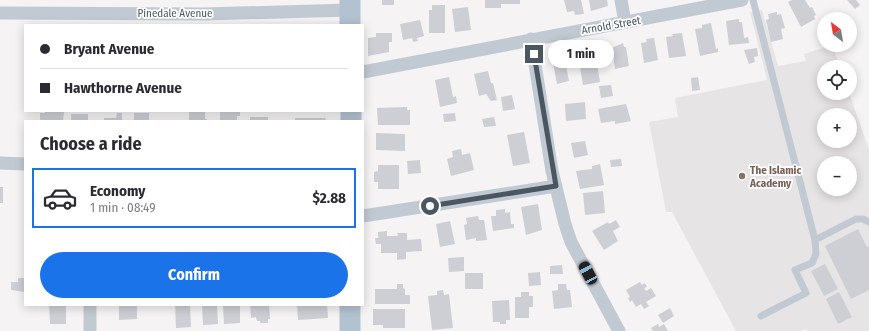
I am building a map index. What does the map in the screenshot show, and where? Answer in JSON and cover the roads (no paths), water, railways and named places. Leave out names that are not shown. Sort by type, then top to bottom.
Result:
[{"type":"main road","points":[[350,306],[350,331]]},
{"type":"street","points":[[621,0],[625,22]]},
{"type":"street","name":"Arnold Street","points":[[364,72],[742,0]]},
{"type":"street","name":"Pinedale Avenue","points":[[0,13],[204,14],[350,12]]},
{"type":"street","points":[[531,39],[556,186],[571,242],[619,331]]},
{"type":"street","points":[[0,163],[24,164]]},
{"type":"street","points":[[364,216],[556,186]]},
{"type":"street","points":[[90,306],[90,331]]},
{"type":"lane","points":[[752,0],[815,240],[816,254],[812,263],[795,270],[806,293],[761,316]]},
{"type":"lane","points":[[815,240],[856,219],[863,219],[869,222]]},
{"type":"place","name":"The Islamic Academy","points":[[742,176]]}]
